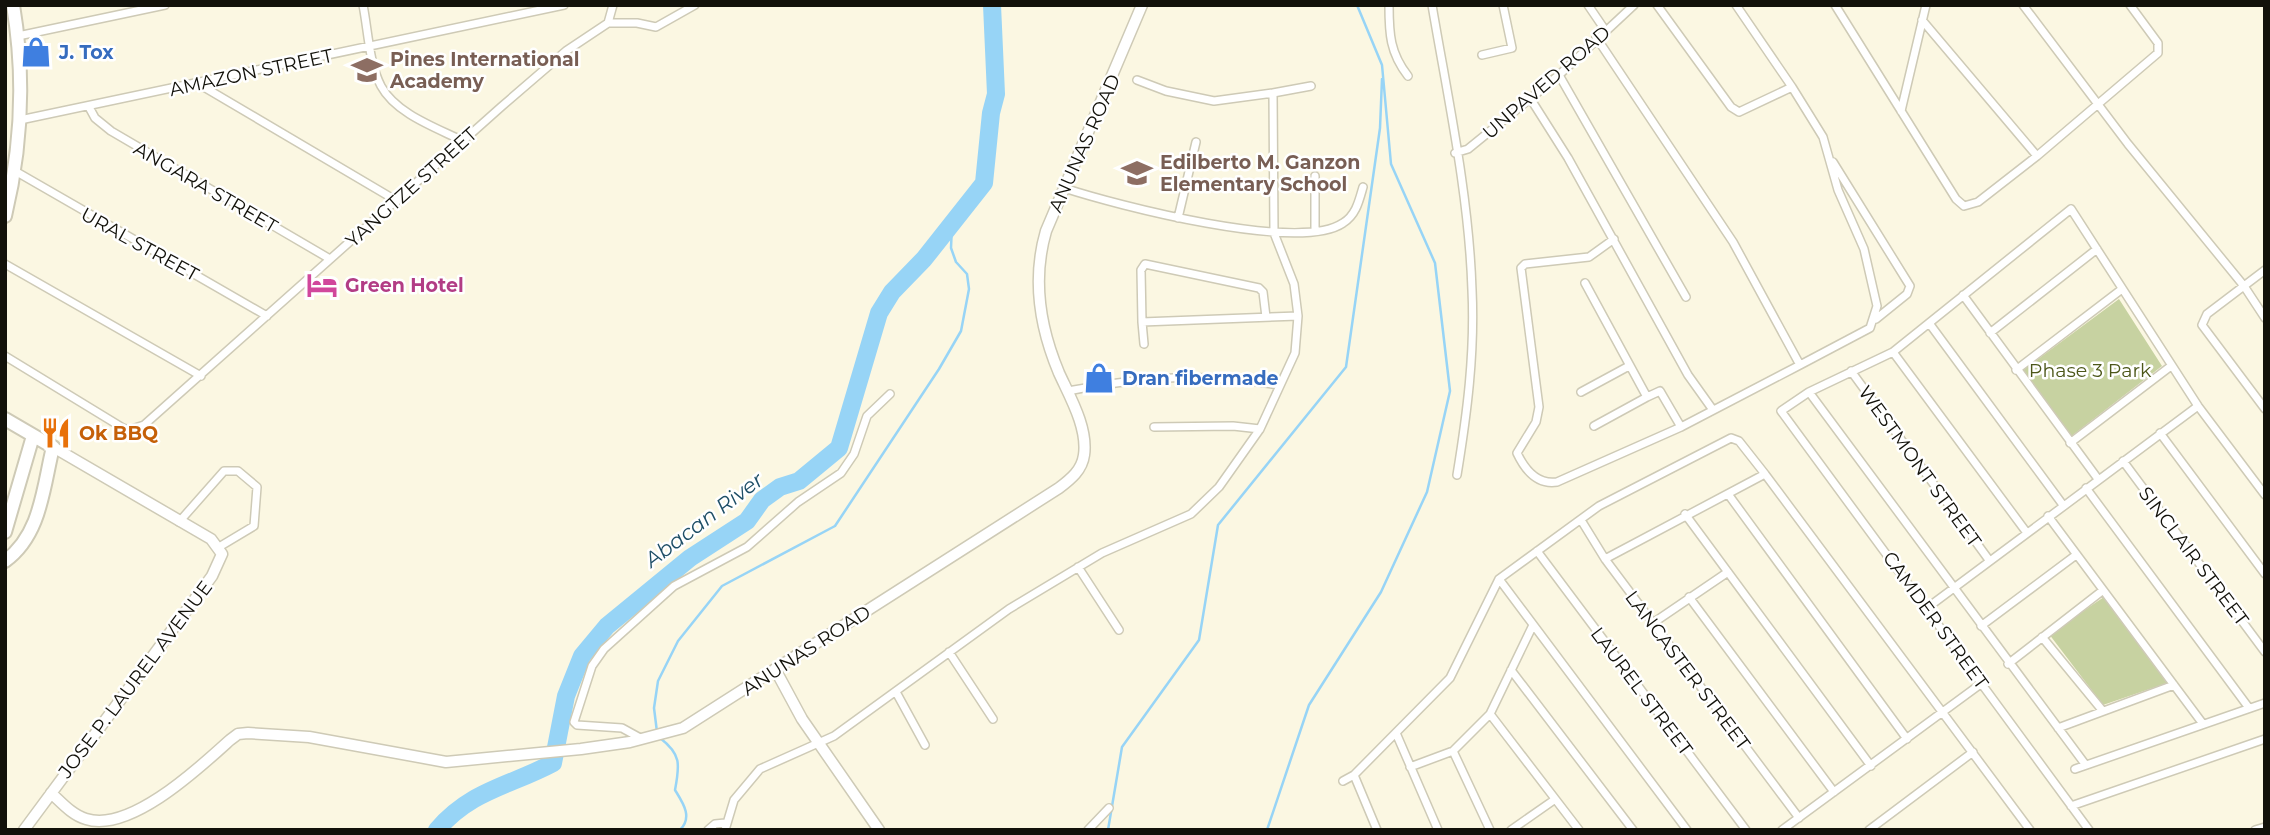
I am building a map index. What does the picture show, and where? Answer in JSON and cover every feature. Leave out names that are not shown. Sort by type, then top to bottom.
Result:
[{"type":"main road","points":[[5,216],[15,171],[20,120],[18,36],[13,5]]},
{"type":"main road","points":[[5,419],[53,447],[33,528],[18,553],[5,561]]},
{"type":"main road","points":[[33,436],[7,526],[33,528]]},
{"type":"main road","points":[[22,477],[44,484]]},
{"type":"street","points":[[18,36],[165,5]]},
{"type":"street","points":[[363,5],[376,73],[386,94],[405,110],[463,141]]},
{"type":"street","name":"AMAZON STREET","points":[[20,120],[564,5]]},
{"type":"street","points":[[614,6],[608,23],[637,23],[656,27],[695,5]]},
{"type":"street","name":"ANUNAS ROAD","points":[[51,793],[83,819],[116,820],[161,796],[238,734],[309,737],[435,761],[523,756],[581,749],[644,738],[693,724],[1073,477],[1082,463],[1084,446],[1068,391],[1045,330],[1037,276],[1040,253],[1064,188],[1142,5]]},
{"type":"street","points":[[1389,5],[1389,42],[1398,63],[1408,76]]},
{"type":"street","points":[[1432,5],[1469,242],[1472,292],[1471,388],[1457,475]]},
{"type":"street","points":[[1482,55],[1512,48],[1503,5]]},
{"type":"street","points":[[1588,5],[1605,30]]},
{"type":"street","name":"UNPAVED ROAD","points":[[1455,153],[1468,149],[1559,75],[1634,5]]},
{"type":"street","points":[[1657,5],[1731,107],[1739,112],[1792,87]]},
{"type":"street","points":[[1614,239],[1589,257],[1525,264],[1521,268],[1539,407],[1536,422],[1517,449],[1519,456],[1540,481],[1557,482],[1681,427],[1870,328],[1875,319],[1877,306],[1870,269],[1853,219],[1838,190],[1816,125],[1736,5]]},
{"type":"street","points":[[1835,5],[1956,198],[1964,206],[1978,202],[2037,156],[2158,53],[2158,43],[2130,5]]},
{"type":"street","points":[[1901,111],[1926,5]]},
{"type":"street","points":[[2024,5],[2098,106],[2244,286],[2265,318]]},
{"type":"street","points":[[1922,20],[2037,156]]},
{"type":"street","name":"YANGTZE STREET","points":[[5,356],[123,428],[129,430],[145,425],[463,141],[536,80],[548,65],[608,23]]},
{"type":"street","points":[[1597,37],[1733,242],[1800,365]]},
{"type":"street","points":[[1559,75],[1686,298]]},
{"type":"street","points":[[1137,80],[1166,91],[1214,101],[1311,86]]},
{"type":"street","points":[[197,83],[397,201]]},
{"type":"street","points":[[708,830],[715,824],[725,826],[734,800],[754,774],[819,744],[896,692],[1009,609],[1078,567],[1191,514],[1219,487],[1260,429],[1295,353],[1298,316],[1294,284],[1275,233],[1273,93]]},
{"type":"street","points":[[1531,98],[1614,239],[1688,375],[1713,410]]},
{"type":"street","name":"ANGARA STREET","points":[[89,107],[95,118],[110,131],[330,259]]},
{"type":"street","points":[[1178,218],[1196,142]]},
{"type":"street","points":[[1829,157],[1910,286],[1907,294],[1875,319]]},
{"type":"street","name":"URAL STREET","points":[[15,171],[267,316]]},
{"type":"street","points":[[1315,176],[1315,231]]},
{"type":"street","points":[[1186,181],[1218,188]]},
{"type":"street","points":[[1064,188],[1121,206],[1275,233],[1334,228],[1356,210],[1363,187]]},
{"type":"street","points":[[2085,764],[1809,391],[1893,352],[2071,209],[2171,366],[2265,495]]},
{"type":"street","points":[[1990,333],[2097,249]]},
{"type":"street","points":[[5,264],[201,376]]},
{"type":"street","points":[[1144,344],[1141,270],[1145,264],[1259,288],[1263,292],[1266,317]]},
{"type":"street","points":[[2265,270],[2207,314],[2202,325],[2265,410]]},
{"type":"street","points":[[1585,284],[1647,397]]},
{"type":"street","points":[[2017,370],[2122,289]]},
{"type":"street","points":[[1963,295],[2098,479]]},
{"type":"street","points":[[1142,322],[1298,316]]},
{"type":"street","points":[[1929,323],[2063,505]]},
{"type":"street","points":[[1893,352],[2027,533]]},
{"type":"street","points":[[1581,392],[1629,366]]},
{"type":"street","points":[[2070,443],[2171,366]]},
{"type":"street","name":"WESTMONT STREET","points":[[1851,372],[1989,560]]},
{"type":"street","points":[[1068,391],[1136,378],[1162,376],[1220,377],[1280,385]]},
{"type":"street","points":[[1594,426],[1660,391],[1681,427]]},
{"type":"street","name":"CAMDER STREET","points":[[1809,391],[1781,411],[2089,830]]},
{"type":"street","points":[[644,738],[622,727],[578,725],[574,722],[592,666],[604,649],[674,586],[747,547],[798,502],[841,473],[855,454],[867,416],[890,394]]},
{"type":"street","points":[[1927,608],[2198,405]]},
{"type":"street","points":[[1154,427],[1233,426],[1260,429]]},
{"type":"street","points":[[2160,433],[2265,574]]},
{"type":"street","points":[[1343,781],[1354,775],[1450,678],[1499,579],[1599,506],[1731,438],[1739,441],[1765,474],[2030,830]]},
{"type":"street","points":[[53,447],[219,547],[254,526],[257,515],[257,487],[238,471],[224,471],[179,522]]},
{"type":"street","name":"SINCLAIR STREET","points":[[2123,461],[2265,652]]},
{"type":"street","points":[[1605,559],[1685,514],[1765,474]]},
{"type":"street","points":[[2086,488],[2249,708]]},
{"type":"street","points":[[1728,494],[1907,739]]},
{"type":"street","points":[[1685,514],[1871,766]]},
{"type":"street","points":[[2048,516],[2203,724]]},
{"type":"street","name":"LANCASTER STREET","points":[[1581,520],[1605,559],[1799,818]]},
{"type":"street","name":"JOSE P. LAUREL AVENUE","points":[[24,830],[212,576],[220,562],[219,547]]},
{"type":"street","name":"LAUREL STREET","points":[[1537,551],[1746,830]]},
{"type":"street","points":[[1981,626],[2076,555]]},
{"type":"street","points":[[1078,567],[1119,630]]},
{"type":"street","points":[[1653,623],[1728,572]]},
{"type":"street","points":[[1499,579],[1687,830]]},
{"type":"street","points":[[2008,663],[2102,591]]},
{"type":"street","points":[[1689,597],[1833,792]]},
{"type":"street","points":[[1410,768],[1453,751],[1490,714],[1533,625]]},
{"type":"street","points":[[2042,637],[2102,710]]},
{"type":"street","points":[[949,652],[993,719]]},
{"type":"street","points":[[775,669],[819,744],[879,830]]},
{"type":"street","points":[[1511,670],[1633,830]]},
{"type":"street","points":[[1782,830],[1982,683]]},
{"type":"street","points":[[2058,727],[2174,685]]},
{"type":"street","points":[[896,692],[925,745]]},
{"type":"street","points":[[2075,769],[2265,703]]},
{"type":"street","points":[[1490,714],[1554,800],[1580,830]]},
{"type":"street","points":[[1395,733],[1438,830]]},
{"type":"street","points":[[2071,806],[2265,739]]},
{"type":"street","points":[[1453,751],[1490,830]]},
{"type":"street","points":[[1869,830],[1973,752]]},
{"type":"street","points":[[1354,775],[1377,830]]},
{"type":"street","points":[[1511,830],[1554,800]]},
{"type":"street","points":[[1088,830],[1109,808]]},
{"type":"street","points":[[2255,830],[2265,827]]},
{"type":"green space","name":"Phase 3 Park","points":[[2119,299],[2162,366],[2069,438],[2022,371]]},
{"type":"green space","points":[[2104,597],[2173,681],[2103,705],[2049,634]]},
{"type":"waterway","name":"Abacan River","points":[[437,830],[477,797],[553,763],[566,696],[582,656],[607,626],[690,558],[747,521],[762,500],[780,487],[799,481],[839,448],[879,313],[892,292],[924,259],[984,183],[991,113],[996,94],[992,5]]},
{"type":"waterway","points":[[1267,830],[1309,705],[1381,592],[1427,492],[1450,391],[1435,263],[1391,164],[1382,65],[1357,5]]},
{"type":"waterway","points":[[1108,830],[1122,747],[1199,640],[1218,525],[1346,367],[1380,128],[1382,79]]},
{"type":"waterway","points":[[657,732],[654,708],[658,681],[678,641],[722,586],[835,526],[939,369],[961,331],[969,289],[967,274],[956,262],[951,248],[952,225]]},
{"type":"waterway","points":[[660,738],[672,749],[677,760],[675,790],[684,805],[686,815],[680,830]]},
{"type":"place","name":"J. Tox","points":[[36,52]]},
{"type":"place","name":"Pines International Academy","points":[[367,70]]},
{"type":"place","name":"Edilberto M. Ganzon Elementary School","points":[[1137,173]]},
{"type":"place","name":"Green Hotel","points":[[322,285]]},
{"type":"place","name":"Dran fibermade","points":[[1099,378]]},
{"type":"place","name":"Ok BBQ","points":[[56,433]]}]
